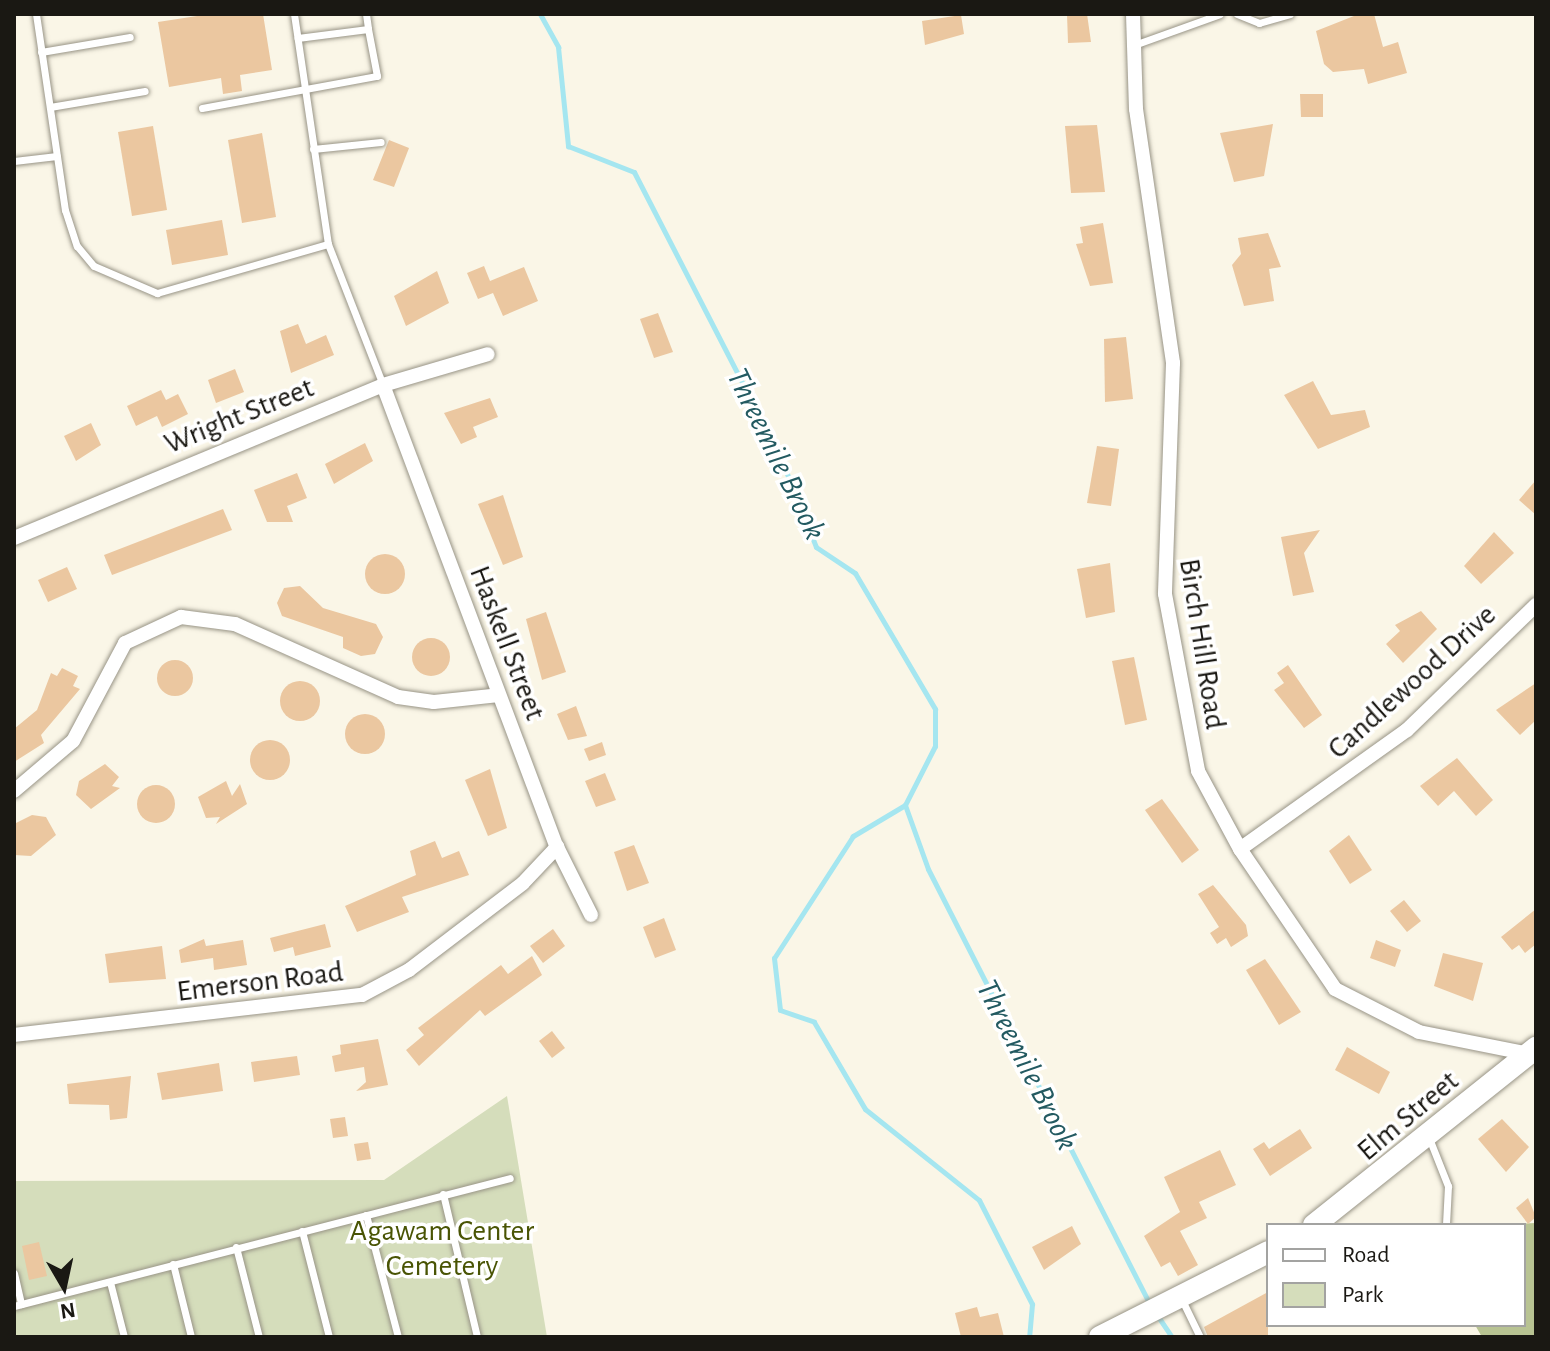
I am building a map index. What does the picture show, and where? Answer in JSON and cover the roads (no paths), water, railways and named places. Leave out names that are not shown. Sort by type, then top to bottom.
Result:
[{"type":"street","name":"Birch Hill Road","points":[[1133,14],[1136,109],[1173,363],[1165,594],[1198,771],[1240,849],[1350,1002],[1419,1032],[1532,1051]]},
{"type":"street","name":"Wright Street","points":[[14,538],[383,385],[488,354]]},
{"type":"street","name":"Haskell Street","points":[[383,385],[557,847],[591,915]]},
{"type":"street","name":"Candlewood Drive","points":[[1240,849],[1407,730],[1536,605]]},
{"type":"street","points":[[14,791],[73,741],[125,643],[181,617],[235,624],[398,697],[434,702],[499,695]]},
{"type":"street","name":"Emerson Road","points":[[14,1035],[362,995],[409,970],[523,883],[557,847]]},
{"type":"street","name":"Elm Street","points":[[1317,1223],[1429,1138],[1532,1051]]},
{"type":"street","points":[[1100,1337],[1152,1314],[1266,1253]]},
{"type":"lane","points":[[36,14],[57,156],[77,246],[94,266],[129,286],[157,293],[328,244]]},
{"type":"lane","points":[[294,14],[328,244],[383,385]]},
{"type":"lane","points":[[202,108],[377,76],[366,14]]},
{"type":"lane","points":[[1134,45],[1220,14]]},
{"type":"lane","points":[[1237,14],[1259,23],[1290,14]]},
{"type":"lane","points":[[298,38],[368,29]]},
{"type":"lane","points":[[41,52],[130,37]]},
{"type":"lane","points":[[50,107],[145,91]]},
{"type":"lane","points":[[313,149],[381,142]]},
{"type":"lane","points":[[14,161],[57,156]]},
{"type":"lane","points":[[1429,1138],[1448,1186],[1446,1223]]},
{"type":"lane","points":[[14,1273],[18,1305],[510,1178]]},
{"type":"lane","points":[[443,1194],[477,1335],[466,1337]]},
{"type":"lane","points":[[366,1215],[398,1337]]},
{"type":"lane","points":[[302,1231],[329,1337]]},
{"type":"lane","points":[[236,1247],[259,1337]]},
{"type":"lane","points":[[173,1264],[191,1337]]},
{"type":"lane","points":[[110,1282],[124,1337]]},
{"type":"lane","points":[[1152,1314],[1200,1337]]},
{"type":"waterway","name":"Threemile Brook","points":[[540,14],[558,47],[568,146],[634,172],[780,456],[816,547],[855,573],[935,709],[935,746],[905,805],[928,869],[1149,1303]]},
{"type":"waterway","points":[[905,805],[853,836],[774,958],[780,1010],[814,1022],[865,1109],[979,1200],[1032,1304],[1029,1337]]},
{"type":"waterway","name":"Threemile Brook","points":[[1157,1315],[1172,1337]]},
{"type":"park label","name":"Agawam Center Cemetery","points":[[442,1248]]}]
